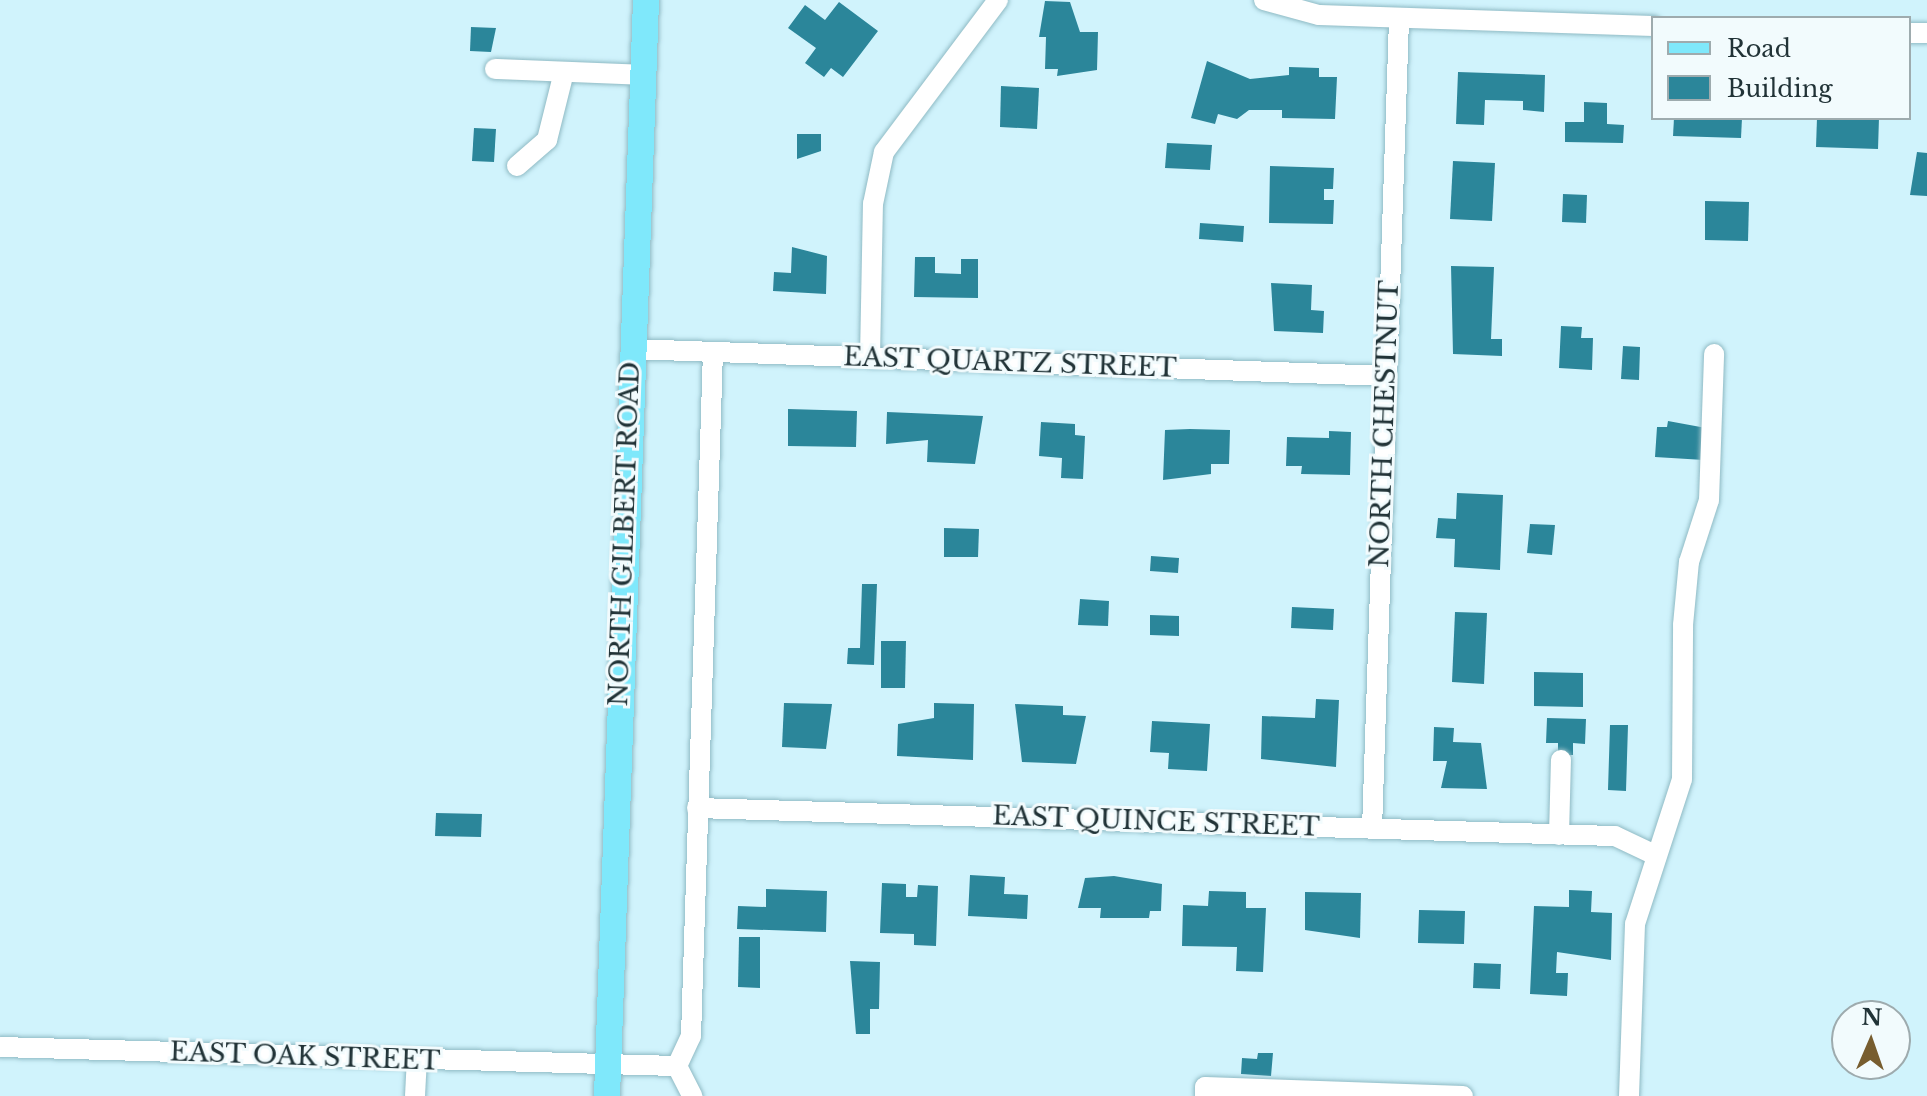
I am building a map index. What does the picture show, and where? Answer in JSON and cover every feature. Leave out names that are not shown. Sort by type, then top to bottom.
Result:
[{"type":"main road","name":"NORTH GILBERT ROAD","points":[[607,1096],[646,0]]},
{"type":"street","points":[[870,358],[873,204],[884,152],[998,0]]},
{"type":"street","points":[[1264,0],[1319,15],[1651,26]]},
{"type":"street","name":"NORTH CHESTNUT","points":[[1372,829],[1399,19]]},
{"type":"street","points":[[495,69],[643,75]]},
{"type":"street","points":[[517,166],[547,140],[564,72]]},
{"type":"street","name":"EAST QUARTZ STREET","points":[[632,349],[1387,376]]},
{"type":"street","points":[[677,1066],[691,1036],[713,352]]},
{"type":"street","points":[[1629,1096],[1635,924],[1653,854],[1682,779],[1683,625],[1689,562],[1709,500],[1714,354]]},
{"type":"street","points":[[1559,835],[1561,760]]},
{"type":"street","name":"EAST QUINCE STREET","points":[[697,808],[1615,836],[1653,854]]},
{"type":"street","name":"EAST OAK STREET","points":[[0,1047],[609,1068]]},
{"type":"street","points":[[415,1096],[417,1060]]},
{"type":"street","points":[[609,1068],[677,1066]]},
{"type":"street","points":[[677,1066],[692,1096]]},
{"type":"street","points":[[1205,1096],[1205,1087],[1463,1096]]},
{"type":"building","points":[[1045,1],[1070,2],[1080,32],[1098,32],[1097,70],[1057,76],[1058,69],[1045,69],[1046,37],[1039,37]]},
{"type":"building","points":[[839,2],[878,31],[843,77],[831,68],[824,77],[805,63],[816,48],[788,28],[805,5],[825,20]]},
{"type":"building","points":[[471,27],[496,28],[491,52],[470,51]]},
{"type":"building","points":[[1207,61],[1250,79],[1289,75],[1289,67],[1319,68],[1319,77],[1337,77],[1335,119],[1282,118],[1282,110],[1249,110],[1237,119],[1218,114],[1215,124],[1191,118]]},
{"type":"building","points":[[1458,72],[1545,75],[1544,112],[1523,110],[1523,101],[1485,100],[1484,125],[1456,124]]},
{"type":"building","points":[[1001,86],[1039,88],[1037,129],[1000,127]]},
{"type":"building","points":[[1584,102],[1607,103],[1607,124],[1624,125],[1623,143],[1565,142],[1565,122],[1584,122]]},
{"type":"building","points":[[1674,120],[1742,120],[1741,138],[1673,136]]},
{"type":"building","points":[[1817,120],[1879,120],[1878,149],[1816,147]]},
{"type":"building","points":[[474,128],[496,129],[494,162],[472,161]]},
{"type":"building","points":[[797,134],[821,134],[821,151],[797,159]]},
{"type":"building","points":[[1167,143],[1212,145],[1210,170],[1165,168]]},
{"type":"building","points":[[1917,152],[1927,153],[1927,196],[1910,195]]},
{"type":"building","points":[[1453,161],[1495,163],[1492,221],[1450,219]]},
{"type":"building","points":[[1270,166],[1334,168],[1333,189],[1324,189],[1324,200],[1334,200],[1333,224],[1269,223]]},
{"type":"building","points":[[1563,194],[1587,195],[1586,223],[1562,222]]},
{"type":"building","points":[[1705,201],[1749,202],[1748,241],[1705,240]]},
{"type":"building","points":[[1200,223],[1244,226],[1243,242],[1199,239]]},
{"type":"building","points":[[792,247],[827,256],[826,294],[773,291],[774,272],[791,273]]},
{"type":"building","points":[[915,257],[935,257],[935,273],[961,274],[961,259],[978,259],[978,298],[914,297]]},
{"type":"building","points":[[1451,266],[1494,267],[1491,339],[1502,339],[1502,356],[1453,354]]},
{"type":"building","points":[[1271,283],[1312,285],[1311,310],[1324,311],[1323,333],[1274,331]]},
{"type":"building","points":[[1561,326],[1582,327],[1581,338],[1593,338],[1592,370],[1559,368]]},
{"type":"building","points":[[1623,346],[1640,347],[1639,380],[1621,379]]},
{"type":"building","points":[[788,409],[857,411],[856,447],[788,446]]},
{"type":"building","points":[[887,412],[983,416],[975,464],[927,462],[928,440],[886,444]]},
{"type":"building","points":[[1668,421],[1706,428],[1704,460],[1655,457],[1657,427],[1667,427]]},
{"type":"building","points":[[1041,422],[1075,424],[1075,435],[1085,436],[1083,479],[1061,478],[1062,458],[1039,456]]},
{"type":"building","points":[[1165,430],[1230,430],[1229,464],[1211,464],[1211,474],[1163,480]]},
{"type":"building","points":[[1329,431],[1351,432],[1350,475],[1301,474],[1302,466],[1286,466],[1287,437],[1329,438]]},
{"type":"building","points":[[1457,493],[1503,495],[1500,570],[1454,567],[1455,539],[1436,538],[1438,518],[1456,519]]},
{"type":"building","points":[[1530,524],[1555,525],[1552,555],[1527,553]]},
{"type":"building","points":[[944,528],[979,529],[978,557],[944,557]]},
{"type":"building","points":[[1151,556],[1179,558],[1178,573],[1150,571]]},
{"type":"building","points":[[862,584],[877,584],[874,665],[847,664],[848,648],[860,648]]},
{"type":"building","points":[[1080,599],[1109,601],[1108,626],[1078,625]]},
{"type":"building","points":[[1292,607],[1334,609],[1333,630],[1291,628]]},
{"type":"building","points":[[1455,612],[1487,613],[1484,684],[1452,682]]},
{"type":"building","points":[[1150,615],[1179,616],[1179,636],[1150,635]]},
{"type":"building","points":[[881,641],[906,641],[905,688],[881,688]]},
{"type":"building","points":[[1534,672],[1583,673],[1583,707],[1534,706]]},
{"type":"building","points":[[1316,699],[1339,700],[1336,767],[1261,759],[1262,716],[1315,718]]},
{"type":"building","points":[[784,703],[832,704],[826,749],[782,747]]},
{"type":"building","points":[[934,703],[974,704],[973,760],[897,756],[898,724],[934,718]]},
{"type":"building","points":[[1015,704],[1063,706],[1063,715],[1086,716],[1076,764],[1022,762]]},
{"type":"building","points":[[1547,718],[1586,719],[1585,744],[1573,743],[1573,755],[1558,755],[1558,743],[1546,743]]},
{"type":"building","points":[[1152,721],[1210,724],[1207,771],[1168,769],[1169,753],[1150,752]]},
{"type":"building","points":[[1610,725],[1628,725],[1626,791],[1608,790]]},
{"type":"building","points":[[1434,727],[1454,728],[1453,742],[1481,743],[1487,789],[1441,788],[1447,761],[1433,761]]},
{"type":"building","points":[[436,813],[482,814],[481,837],[435,836]]},
{"type":"building","points":[[970,875],[1005,877],[1004,894],[1028,895],[1027,919],[968,916]]},
{"type":"building","points":[[1114,876],[1162,884],[1161,911],[1150,911],[1149,918],[1100,918],[1101,908],[1078,908],[1085,878]]},
{"type":"building","points":[[882,883],[906,884],[906,897],[917,897],[918,885],[938,886],[936,946],[914,945],[914,934],[880,933]]},
{"type":"building","points":[[766,889],[827,891],[826,932],[737,929],[738,906],[766,907]]},
{"type":"building","points":[[1569,890],[1592,891],[1591,912],[1612,913],[1611,960],[1557,952],[1556,973],[1568,973],[1567,996],[1530,994],[1534,906],[1569,907]]},
{"type":"building","points":[[1209,891],[1246,892],[1246,908],[1266,908],[1263,972],[1236,971],[1237,947],[1182,946],[1183,905],[1208,906]]},
{"type":"building","points":[[1305,892],[1361,893],[1360,938],[1305,930]]},
{"type":"building","points":[[1419,910],[1465,911],[1464,944],[1418,943]]},
{"type":"building","points":[[739,937],[760,937],[760,988],[738,987]]},
{"type":"building","points":[[850,961],[880,962],[879,1009],[870,1009],[870,1034],[856,1034]]},
{"type":"building","points":[[1474,963],[1501,964],[1500,989],[1473,988]]},
{"type":"building","points":[[1258,1053],[1273,1053],[1271,1076],[1241,1074],[1242,1058],[1257,1059]]}]
